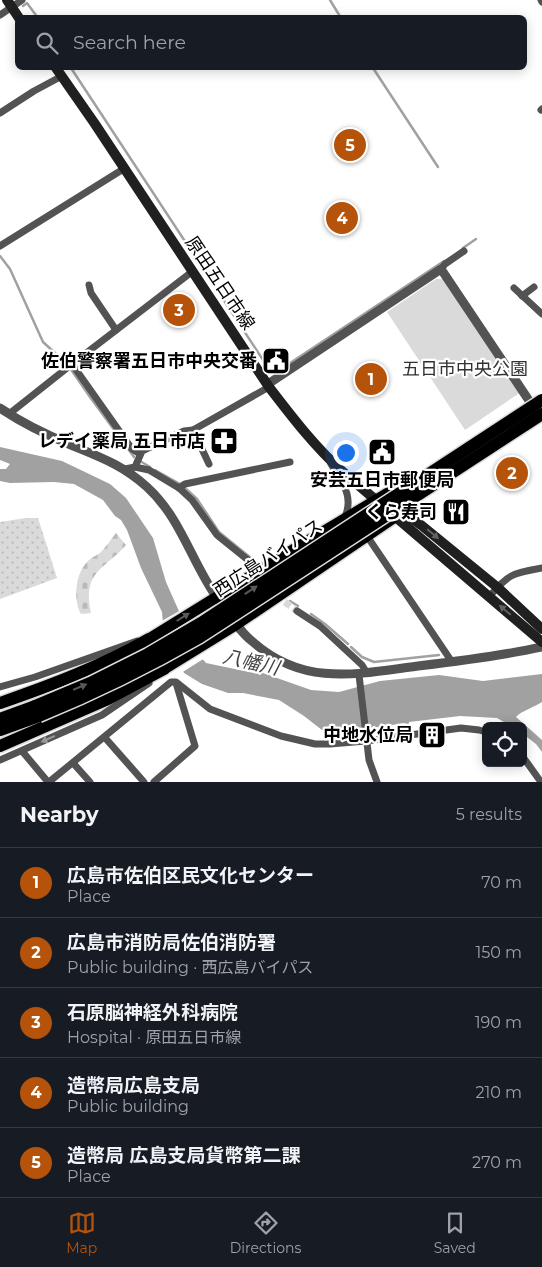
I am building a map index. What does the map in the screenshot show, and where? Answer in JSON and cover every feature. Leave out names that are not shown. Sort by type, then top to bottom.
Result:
[{"type":"highway","name":"西広島バイパス","points":[[0,730],[140,659],[201,624],[536,401],[542,394]]},
{"type":"highway","name":"西広島バイパス","points":[[151,638],[536,401]]},
{"type":"highway","name":"西広島バイパス","points":[[0,719],[37,711],[96,692],[153,664],[200,637],[542,414]]},
{"type":"highway","name":"西広島バイパス","points":[[168,667],[234,626],[399,514],[542,421]]},
{"type":"highway","points":[[0,703],[92,668],[151,638]]},
{"type":"highway","points":[[0,746],[108,699],[168,667]]},
{"type":"main road","points":[[9,3],[17,15]]},
{"type":"main road","name":"原田五日市線","points":[[59,72],[125,168],[268,385],[327,458],[377,500],[399,514],[497,587],[542,629]]},
{"type":"main road","name":"原田五日市線","points":[[399,514],[489,597],[542,642]]},
{"type":"street","points":[[0,14],[9,3],[22,0]]},
{"type":"street","points":[[0,113],[59,72]]},
{"type":"street","points":[[0,246],[125,168]]},
{"type":"street","points":[[135,467],[142,451],[184,431],[193,430],[268,385],[441,270],[445,264],[464,251]]},
{"type":"street","points":[[441,270],[536,401]]},
{"type":"street","points":[[9,414],[193,271]]},
{"type":"street","points":[[89,285],[91,293],[116,330]]},
{"type":"street","points":[[522,296],[534,287]]},
{"type":"street","points":[[514,288],[542,314]]},
{"type":"street","points":[[72,364],[132,449],[140,454]]},
{"type":"street","points":[[0,408],[54,437],[125,469],[147,487],[170,513],[182,531],[215,597],[234,626],[252,642],[283,662],[319,674],[362,676],[542,647]]},
{"type":"street","points":[[193,430],[209,464]]},
{"type":"street","points":[[327,458],[348,497],[349,508],[344,520]]},
{"type":"street","points":[[179,488],[185,484],[290,462]]},
{"type":"street","points":[[125,469],[135,467],[149,470],[179,488],[192,500],[217,535],[248,560]]},
{"type":"street","points":[[367,536],[452,662]]},
{"type":"street","points":[[489,597],[503,580],[516,573],[542,568]]},
{"type":"street","points":[[297,610],[320,626],[362,665],[366,738],[369,760],[377,782]]},
{"type":"street","points":[[0,687],[35,677],[132,642],[151,638]]},
{"type":"street","points":[[0,760],[102,715],[150,683],[168,667]]},
{"type":"street","points":[[22,751],[49,782],[171,682],[176,682],[196,700],[210,709],[281,736],[315,744],[330,744],[455,728],[482,731]]},
{"type":"street","points":[[154,782],[195,746],[176,682]]},
{"type":"street","points":[[107,740],[144,782]]},
{"type":"street","points":[[73,762],[90,782]]},
{"type":"street","points":[[527,762],[542,782]]},
{"type":"green space","name":"五日市中央公園","points":[[436,279],[443,279],[521,392],[465,430],[387,312]]},
{"type":"green space","points":[[38,518],[57,578],[0,599],[0,522]]},
{"type":"green space","points":[[116,533],[126,545],[103,566],[92,580],[89,599],[91,613],[81,614],[76,594],[80,572],[91,558],[101,552]]},
{"type":"shaded area","points":[[0,447],[62,461],[110,484],[126,498],[153,538],[166,582],[198,654],[206,663],[254,673],[260,672],[311,690],[339,692],[380,681],[439,675],[483,681],[542,674],[542,702],[516,717],[522,722],[504,722],[497,718],[460,716],[409,722],[408,728],[405,723],[352,731],[331,732],[322,730],[279,700],[243,693],[228,693],[202,684],[184,673],[163,624],[162,612],[141,568],[127,530],[121,520],[115,516],[103,500],[74,484],[54,482],[10,483],[0,481],[0,469],[6,469],[10,464],[0,460]]},
{"type":"shaded area","points":[[527,727],[542,740],[542,752],[527,737]]},
{"type":"pier","points":[[181,610],[200,652],[205,658],[181,673],[160,622]]},
{"type":"waterway","points":[[330,0],[339,15]]},
{"type":"waterway","points":[[23,6],[27,3],[36,15]]},
{"type":"waterway","points":[[72,70],[269,369],[278,371],[444,261]]},
{"type":"waterway","points":[[374,70],[438,167]]},
{"type":"waterway","points":[[463,248],[476,239]]},
{"type":"waterway","points":[[0,256],[10,269],[43,342],[67,364]]},
{"type":"waterway","points":[[70,368],[134,457]]},
{"type":"waterway","points":[[140,461],[150,467]]},
{"type":"waterway","points":[[155,470],[180,484]]},
{"type":"waterway","points":[[185,488],[197,499],[219,532],[256,562]]},
{"type":"waterway","points":[[290,601],[298,606]]},
{"type":"waterway","points":[[311,614],[348,644]]},
{"type":"waterway","points":[[351,647],[362,657],[374,662],[439,655]]},
{"type":"tunnel","points":[[277,595],[297,611]]},
{"type":"place","name":"造幣局 広島支局貨幣第二課","points":[[350,145]]},
{"type":"place","name":"造幣局広島支局","points":[[342,218]]},
{"type":"place","name":"石原脳神経外科病院","points":[[179,310]]},
{"type":"place","name":"佐伯警察署五日市中央交番","points":[[276,361]]},
{"type":"place","name":"広島市佐伯区民文化センター","points":[[371,379]]},
{"type":"place","name":"レデイ薬局 五日市店","points":[[224,441]]},
{"type":"place","name":"安芸五日市郵便局","points":[[382,452]]},
{"type":"place","name":"広島市消防局佐伯消防署","points":[[512,473]]},
{"type":"place","name":"くら寿司","points":[[456,512]]},
{"type":"place","name":"中地水位局","points":[[432,735]]},
{"type":"water label","name":"八幡川","points":[[251,662]]}]
